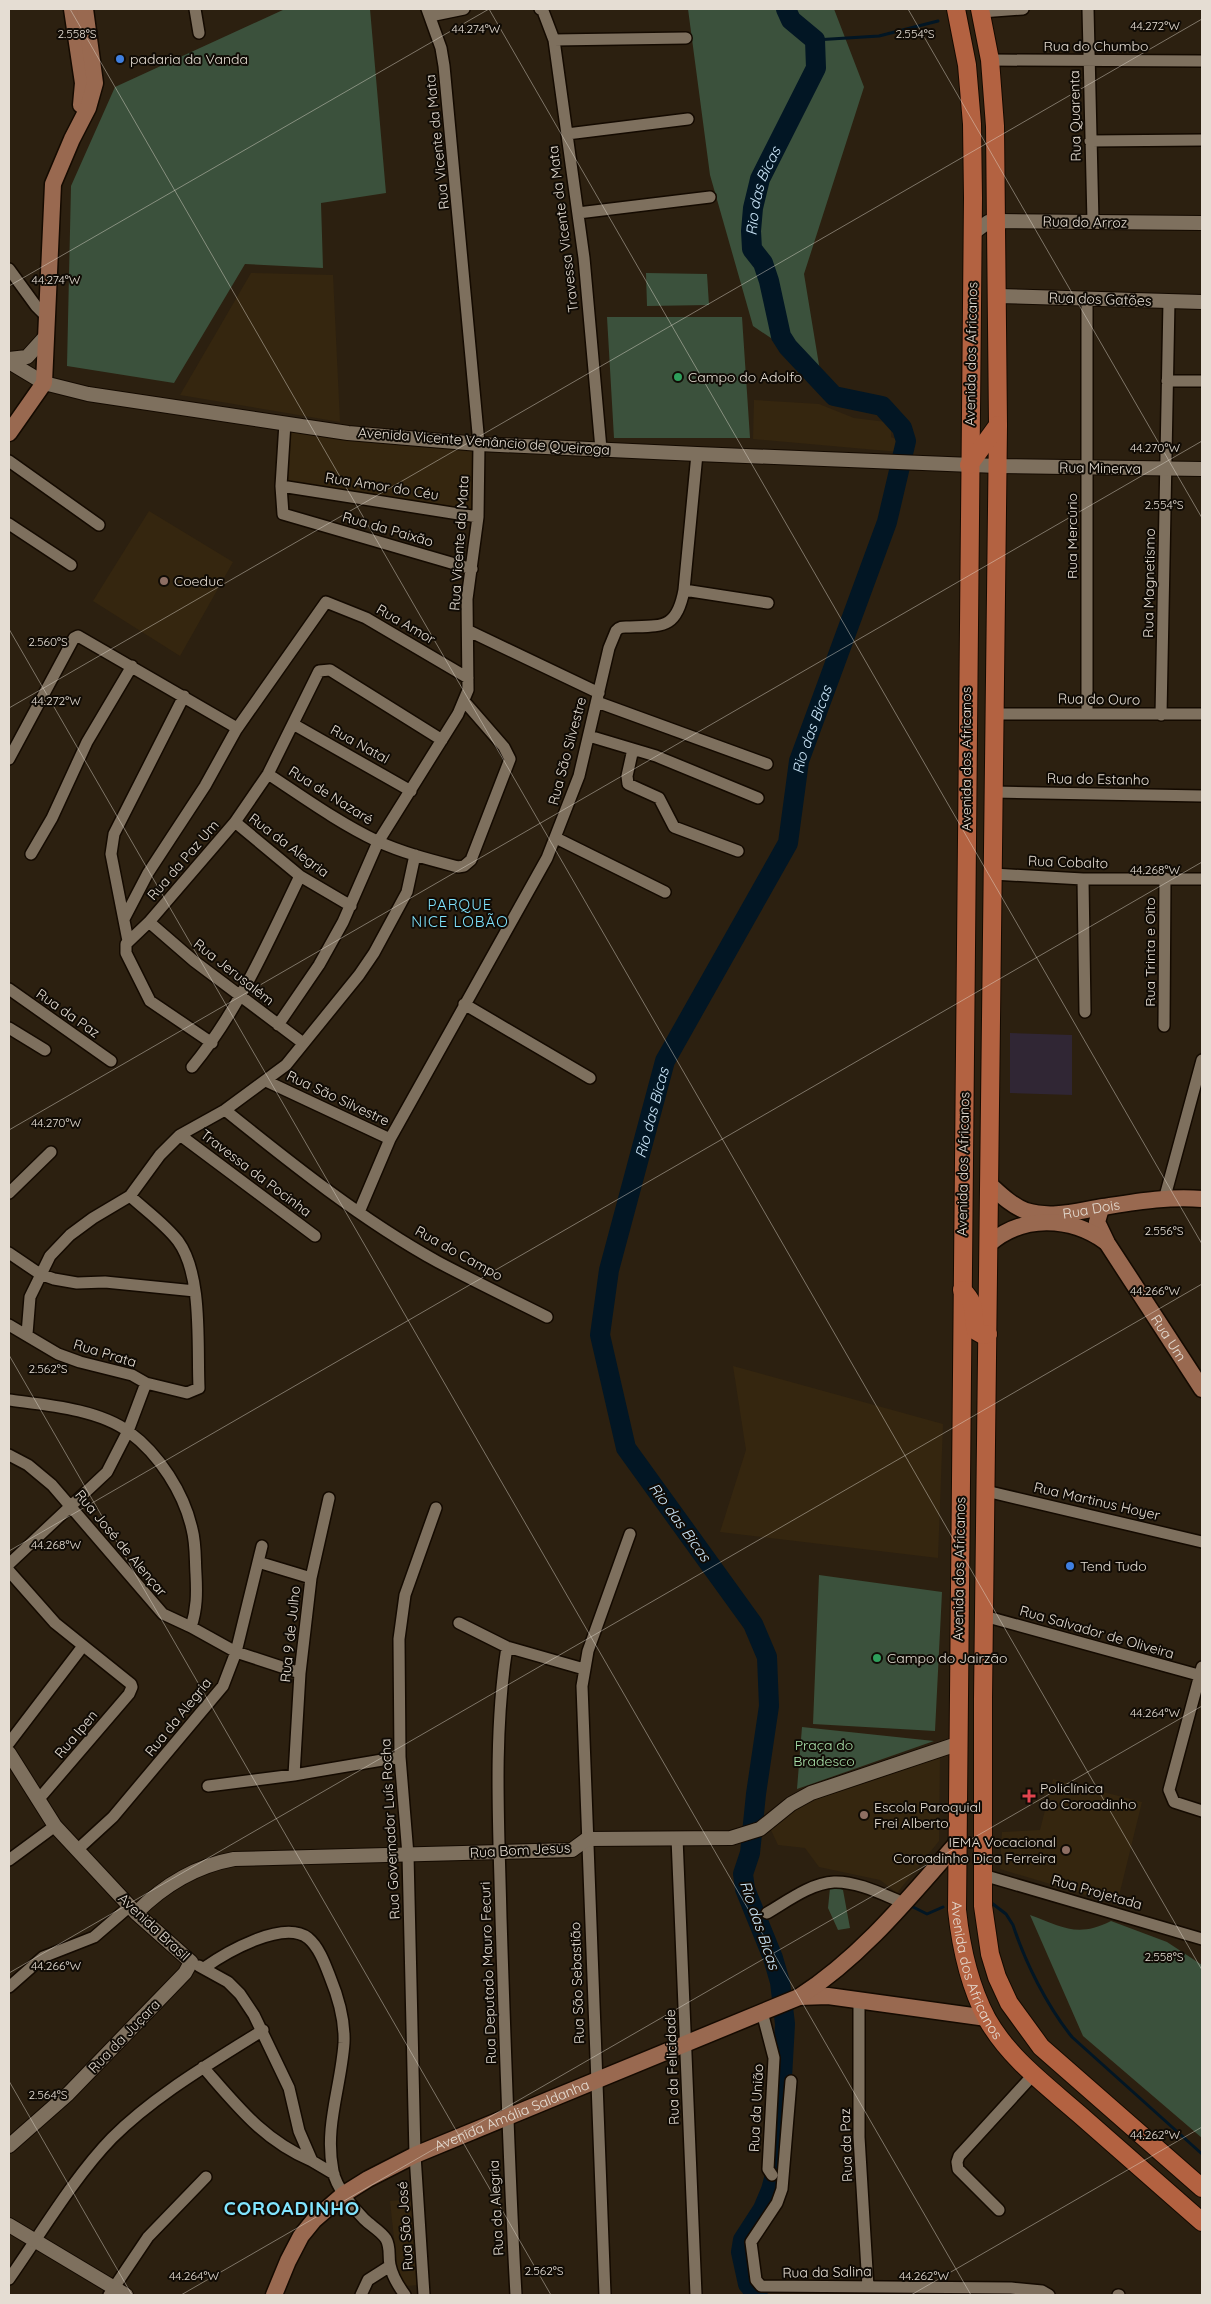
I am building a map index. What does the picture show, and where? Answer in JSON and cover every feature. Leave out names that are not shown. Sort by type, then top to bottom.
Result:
[{"type":"main road","points":[[72,9],[84,92],[72,139]]},
{"type":"main road","points":[[9,433],[44,383],[53,184],[72,139],[88,108],[95,83],[85,9]]},
{"type":"main road","name":"Avenida dos Africanos","points":[[956,9],[967,65],[972,124],[957,1744],[956,1902],[960,1940],[973,1988],[987,2018],[1010,2051],[1202,2222]]},
{"type":"main road","name":"Avenida dos Africanos","points":[[980,11],[990,60],[995,126],[998,425],[983,1698],[983,1906],[990,1954],[997,1977],[1022,2025],[1058,2063],[1202,2188]]},
{"type":"main road","points":[[969,465],[998,425]]},
{"type":"main road","points":[[963,1114],[973,1111],[982,1113],[987,1120],[990,1132]]},
{"type":"main road","name":"Rua Dois","points":[[989,1184],[1012,1204],[1036,1213],[1068,1214],[1164,1200],[1202,1199]]},
{"type":"main road","name":"Rua Um","points":[[1101,1208],[1097,1222],[1106,1243],[1202,1389]]},
{"type":"main road","name":"Rua Dois","points":[[989,1244],[1007,1230],[1032,1223],[1073,1226],[1091,1232],[1106,1243]]},
{"type":"main road","points":[[962,1290],[970,1297],[974,1307],[976,1331],[983,1335],[988,1334]]},
{"type":"main road","points":[[958,1640],[967,1670],[968,1692],[973,1699],[983,1698]]},
{"type":"main road","points":[[957,1744],[967,1744],[973,1753],[973,1813],[983,1836]]},
{"type":"main road","points":[[825,1989],[957,1843]]},
{"type":"main road","name":"Avenida Amália Saldanha","points":[[274,2295],[301,2236],[314,2220],[344,2194],[415,2155],[507,2119],[796,1998],[825,1989],[859,2000],[987,2018]]},
{"type":"main road","points":[[1148,2175],[1161,2180],[1202,2216]]},
{"type":"street","points":[[196,9],[199,33]]},
{"type":"street","points":[[428,12],[464,9]]},
{"type":"street","name":"Travessa Vicente da Mata","points":[[540,9],[546,18],[554,40],[578,213],[584,258],[601,449]]},
{"type":"street","points":[[980,11],[1022,9]]},
{"type":"street","name":"Rua Quarenta","points":[[1088,9],[1093,222]]},
{"type":"street","name":"Rua Vicente da Mata","points":[[278,1025],[319,965],[351,906],[378,842],[442,740],[464,702],[468,690],[469,631],[467,599],[478,517],[480,444],[444,66],[428,12]]},
{"type":"street","points":[[554,40],[686,38]]},
{"type":"street","name":"Rua do Chumbo","points":[[990,60],[1202,62]]},
{"type":"street","points":[[567,134],[688,120]]},
{"type":"street","points":[[1090,141],[1202,140]]},
{"type":"street","points":[[578,213],[710,197]]},
{"type":"street","name":"Rua do Arroz","points":[[972,234],[988,222],[997,221],[1202,223]]},
{"type":"street","points":[[9,269],[36,306],[46,316]]},
{"type":"street","name":"Rua dos Gatões","points":[[997,296],[1202,302]]},
{"type":"street","name":"Rua Mercúrio","points":[[1087,298],[1087,712]]},
{"type":"street","name":"Rua Magnetismo","points":[[1162,714],[1169,301]]},
{"type":"street","points":[[9,361],[27,357],[46,336]]},
{"type":"street","name":"Avenida Vicente Venâncio de Queiroga","points":[[9,361],[44,383],[88,394],[348,433],[480,444],[969,465]]},
{"type":"street","points":[[1167,380],[1202,381]]},
{"type":"street","points":[[281,486],[285,423]]},
{"type":"street","name":"Rua São Silvestre","points":[[266,1081],[390,1139],[547,858],[556,838],[573,796],[609,648],[616,631],[622,627],[658,626],[670,623],[679,608],[684,590],[697,454]]},
{"type":"street","points":[[9,461],[99,525]]},
{"type":"street","name":"Rua Minerva","points":[[969,465],[1202,469]]},
{"type":"street","name":"Rua Amor do Céu","points":[[281,486],[478,517]]},
{"type":"street","name":"Rua da Paixão","points":[[281,486],[282,513],[296,519],[472,569]]},
{"type":"street","points":[[9,524],[71,565]]},
{"type":"street","points":[[684,590],[768,602]]},
{"type":"street","name":"Rua Amor","points":[[237,728],[326,602],[366,618],[468,678]]},
{"type":"street","points":[[469,631],[598,698],[767,764]]},
{"type":"street","points":[[9,759],[74,638],[82,637],[237,728],[205,786],[148,873],[124,919]]},
{"type":"street","points":[[31,854],[52,818],[86,742],[132,666]]},
{"type":"street","name":"Rua da Paz Um","points":[[128,941],[149,922],[235,822],[268,774],[316,676],[322,670],[330,670],[442,740]]},
{"type":"street","points":[[184,696],[114,834],[111,854],[128,941],[126,953],[150,1001],[212,1043]]},
{"type":"street","points":[[378,842],[458,867],[468,863],[474,854],[510,759],[504,747],[464,702]]},
{"type":"street","name":"Rua do Ouro","points":[[995,714],[1087,712],[1202,714]]},
{"type":"street","name":"Rua Natal","points":[[293,724],[411,791]]},
{"type":"street","points":[[589,736],[656,756],[758,798]]},
{"type":"street","points":[[633,749],[627,776],[628,784],[658,798],[674,827],[738,851]]},
{"type":"street","name":"Rua de Nazaré","points":[[268,774],[335,818],[378,842]]},
{"type":"street","name":"Rua do Estanho","points":[[994,792],[1202,796]]},
{"type":"street","name":"Rua da Alegria","points":[[235,822],[300,876],[351,906]]},
{"type":"street","points":[[556,838],[665,892]]},
{"type":"street","points":[[27,1334],[30,1297],[50,1256],[70,1236],[93,1218],[130,1196],[160,1155],[180,1135],[225,1110],[286,1065],[359,975],[374,953],[407,892],[415,855]]},
{"type":"street","name":"Rua Cobalto","points":[[993,874],[1083,879],[1202,879]]},
{"type":"street","points":[[192,1067],[212,1043],[240,996],[300,876]]},
{"type":"street","name":"Rua Trinta e Oito","points":[[1164,1026],[1165,878]]},
{"type":"street","points":[[1083,879],[1085,1012]]},
{"type":"street","name":"Rua Jerusalém","points":[[149,922],[240,996],[303,1043]]},
{"type":"street","name":"Rua da Paz","points":[[9,989],[111,1061]]},
{"type":"street","points":[[464,1004],[590,1078]]},
{"type":"street","points":[[9,1028],[45,1050]]},
{"type":"street","points":[[1164,1200],[1202,1060]]},
{"type":"street","name":"Rua do Campo","points":[[225,1110],[359,1212],[437,1261],[547,1317]]},
{"type":"street","name":"Travessa da Pocinha","points":[[180,1135],[315,1236]]},
{"type":"street","points":[[359,1212],[390,1139]]},
{"type":"street","points":[[9,1193],[51,1152]]},
{"type":"street","points":[[9,1253],[40,1274],[54,1279],[77,1283],[105,1282],[195,1291],[188,1259],[177,1240],[130,1196]]},
{"type":"street","name":"Rua Prata","points":[[9,1325],[58,1354],[132,1375],[146,1383],[187,1392],[198,1388],[195,1291]]},
{"type":"street","points":[[9,1564],[107,1472],[128,1431],[146,1383]]},
{"type":"street","points":[[9,1400],[47,1404],[82,1412],[128,1431],[158,1462],[172,1482],[186,1511],[196,1550],[198,1590],[195,1613],[190,1626]]},
{"type":"street","name":"Rua José de Alençar","points":[[9,1455],[28,1465],[52,1485],[158,1610],[236,1652],[300,1673]]},
{"type":"street","name":"Rua Martinus Hoyer","points":[[986,1490],[1202,1542]]},
{"type":"street","name":"Rua 9 de Julho","points":[[294,1775],[300,1673],[310,1578],[329,1498]]},
{"type":"street","name":"Rua Governador Luís Rocha","points":[[415,2155],[408,1855],[400,1757],[399,1639],[401,1609],[436,1508]]},
{"type":"street","name":"Rua São Sebastião","points":[[605,2295],[582,1697],[584,1669],[588,1651],[630,1534]]},
{"type":"street","name":"Rua da Alegria","points":[[77,1850],[113,1817],[223,1686],[236,1652],[262,1546]]},
{"type":"street","points":[[258,1562],[310,1578]]},
{"type":"street","points":[[9,1570],[56,1623],[83,1646],[9,1743]]},
{"type":"street","name":"Rua Salvador de Oliveira","points":[[984,1616],[1201,1673]]},
{"type":"street","points":[[459,1623],[507,1647],[584,1669]]},
{"type":"street","name":"Rua Ipen","points":[[38,1800],[129,1694],[131,1684],[83,1646]]},
{"type":"street","name":"Rua Deputado Mauro Fecuri","points":[[507,1647],[500,1709],[499,1853],[507,2119]]},
{"type":"street","points":[[1201,1673],[1170,1780],[1170,1797],[1174,1802],[1202,1811]]},
{"type":"street","name":"Rua Bom Jesus","points":[[133,1910],[183,1876],[223,1861],[572,1850],[587,1840],[721,1839],[740,1836],[760,1829],[791,1804],[811,1793],[957,1744]]},
{"type":"street","name":"Avenida Brasil","points":[[9,1754],[55,1826],[133,1910],[198,1965],[228,1982],[240,1994],[262,2030],[288,2088],[299,2131],[312,2161]]},
{"type":"street","points":[[208,1786],[294,1775],[400,1757]]},
{"type":"street","points":[[9,1860],[55,1826]]},
{"type":"street","name":"Rua da Felicidade","points":[[677,1838],[696,2295]]},
{"type":"street","name":"Rua Projetada","points":[[983,1875],[1202,1938]]},
{"type":"street","points":[[767,1913],[818,1885],[834,1882],[873,1891],[904,1903]]},
{"type":"street","points":[[9,1987],[43,1957],[94,1937],[133,1910]]},
{"type":"street","points":[[198,1965],[258,1939],[282,1932],[296,1933],[307,1937],[315,1945],[339,1999],[344,2024],[342,2056],[332,2114],[330,2149],[334,2174],[344,2194],[364,2219],[385,2238],[390,2247],[390,2266],[405,2295]]},
{"type":"street","name":"Rua da Juçara","points":[[9,2146],[68,2094],[185,1973],[198,1965]]},
{"type":"street","name":"Rua da Paz","points":[[859,2000],[859,2137],[868,2287]]},
{"type":"street","name":"Rua da União","points":[[767,2010],[774,2058],[768,2168],[779,2176]]},
{"type":"street","points":[[9,2279],[90,2164],[110,2140],[133,2118],[203,2067],[262,2030]]},
{"type":"street","points":[[203,2067],[250,2120],[272,2139],[292,2153],[312,2161],[334,2174]]},
{"type":"street","points":[[999,2210],[958,2170],[956,2162],[959,2156],[1034,2074]]},
{"type":"street","name":"Rua da União","points":[[756,2280],[751,2242],[777,2203],[791,2081]]},
{"type":"street","name":"Rua da Alegria","points":[[507,2119],[516,2295]]},
{"type":"street","name":"Rua São José","points":[[415,2155],[424,2295]]},
{"type":"street","points":[[9,2225],[116,2293],[148,2237],[206,2178]]},
{"type":"street","points":[[361,2295],[368,2280],[390,2266]]},
{"type":"street","name":"Rua da Salina","points":[[756,2280],[761,2286],[770,2287],[1042,2291],[1049,2295]]},
{"type":"shaded area","points":[[251,273],[333,275],[340,422],[180,395]]},
{"type":"shaded area","points":[[754,400],[819,404],[854,418],[886,422],[891,427],[891,437],[898,440],[899,452],[753,439]]},
{"type":"shaded area","points":[[285,423],[479,444],[478,517],[281,486]]},
{"type":"shaded area","name":"Coeduc","points":[[149,511],[233,562],[180,656],[93,601]]},
{"type":"shaded area","points":[[1010,1033],[1072,1035],[1072,1095],[1010,1093]]},
{"type":"shaded area","points":[[733,1366],[943,1424],[938,1558],[720,1532],[746,1450]]},
{"type":"shaded area","name":"Escola Paroquial Frei Alberto","points":[[940,1756],[939,1841],[897,1893],[880,1880],[819,1867],[805,1848],[778,1845],[770,1828],[806,1802]]},
{"type":"shaded area","name":"IEMA Vocacional Coroadinho Dica Ferreira","points":[[1053,1779],[1142,1802],[1117,1904],[1000,1869],[1002,1832],[1040,1830]]},
{"type":"shaded area","points":[[411,2199],[420,2285],[406,2286],[398,2276],[390,2201]]},
{"type":"green space","points":[[285,9],[370,9],[386,193],[321,203],[323,268],[245,264],[174,383],[67,366],[71,186],[115,87]]},
{"type":"green space","points":[[688,9],[834,9],[864,87],[804,274],[820,371],[753,326],[710,175]]},
{"type":"green space","points":[[646,273],[707,274],[709,305],[647,306]]},
{"type":"green space","name":"Campo do Adolfo","points":[[607,317],[742,317],[750,438],[614,438]]},
{"type":"green space","name":"Campo do Jairzão","points":[[819,1575],[942,1592],[935,1731],[813,1724]]},
{"type":"green space","name":"Praça do Bradesco","points":[[802,1727],[934,1741],[797,1789]]},
{"type":"green space","points":[[835,1887],[843,1890],[850,1928],[838,1930],[828,1908],[830,1888]]},
{"type":"green space","points":[[1030,1915],[1061,1927],[1079,1930],[1089,1929],[1111,1921],[1167,1942],[1202,1965],[1202,2138],[1083,2036]]},
{"type":"waterway","name":"Rio das Bicas","points":[[758,2295],[748,2284],[741,2252],[743,2240],[763,2209],[771,2190],[777,2167],[785,2024],[780,1982],[773,1958],[745,1889],[743,1874],[750,1853],[756,1794],[769,1706],[767,1657],[753,1624],[626,1448],[600,1335],[609,1270],[665,1061],[788,843],[799,761],[887,522],[906,441],[902,428],[882,406],[834,396],[788,347],[781,336],[769,281],[763,263],[752,249],[753,208],[760,179],[816,68],[815,40],[791,20],[786,9]]},
{"type":"waterway","points":[[815,40],[879,36],[938,21]]},
{"type":"waterway","points":[[989,1901],[1006,1914],[1013,1925],[1038,1983],[1054,2012],[1072,2037],[1202,2154]]},
{"type":"waterway","points":[[911,1906],[927,1914],[943,1907]]},
{"type":"waterway","points":[[756,1916],[764,1911]]},
{"type":"waterway","points":[[744,2295],[749,2285]]},
{"type":"place","name":"padaria da Vanda","points":[[120,59]]},
{"type":"place","name":"Campo do Adolfo","points":[[678,377]]},
{"type":"place","name":"Coeduc","points":[[164,581]]},
{"type":"place","name":"Tend Tudo","points":[[1070,1566]]},
{"type":"place","name":"Campo do Jairzão","points":[[877,1658]]},
{"type":"place","name":"Policlínica do Coroadinho","points":[[1029,1796]]},
{"type":"place","name":"Escola Paroquial Frei Alberto","points":[[864,1815]]},
{"type":"place","name":"IEMA Vocacional Coroadinho Dica Ferreira","points":[[1066,1850]]},
{"type":"district","name":"PARQUE NICE LOBÃO","points":[[460,912]]},
{"type":"district","name":"COROADINHO","points":[[292,2208]]}]
